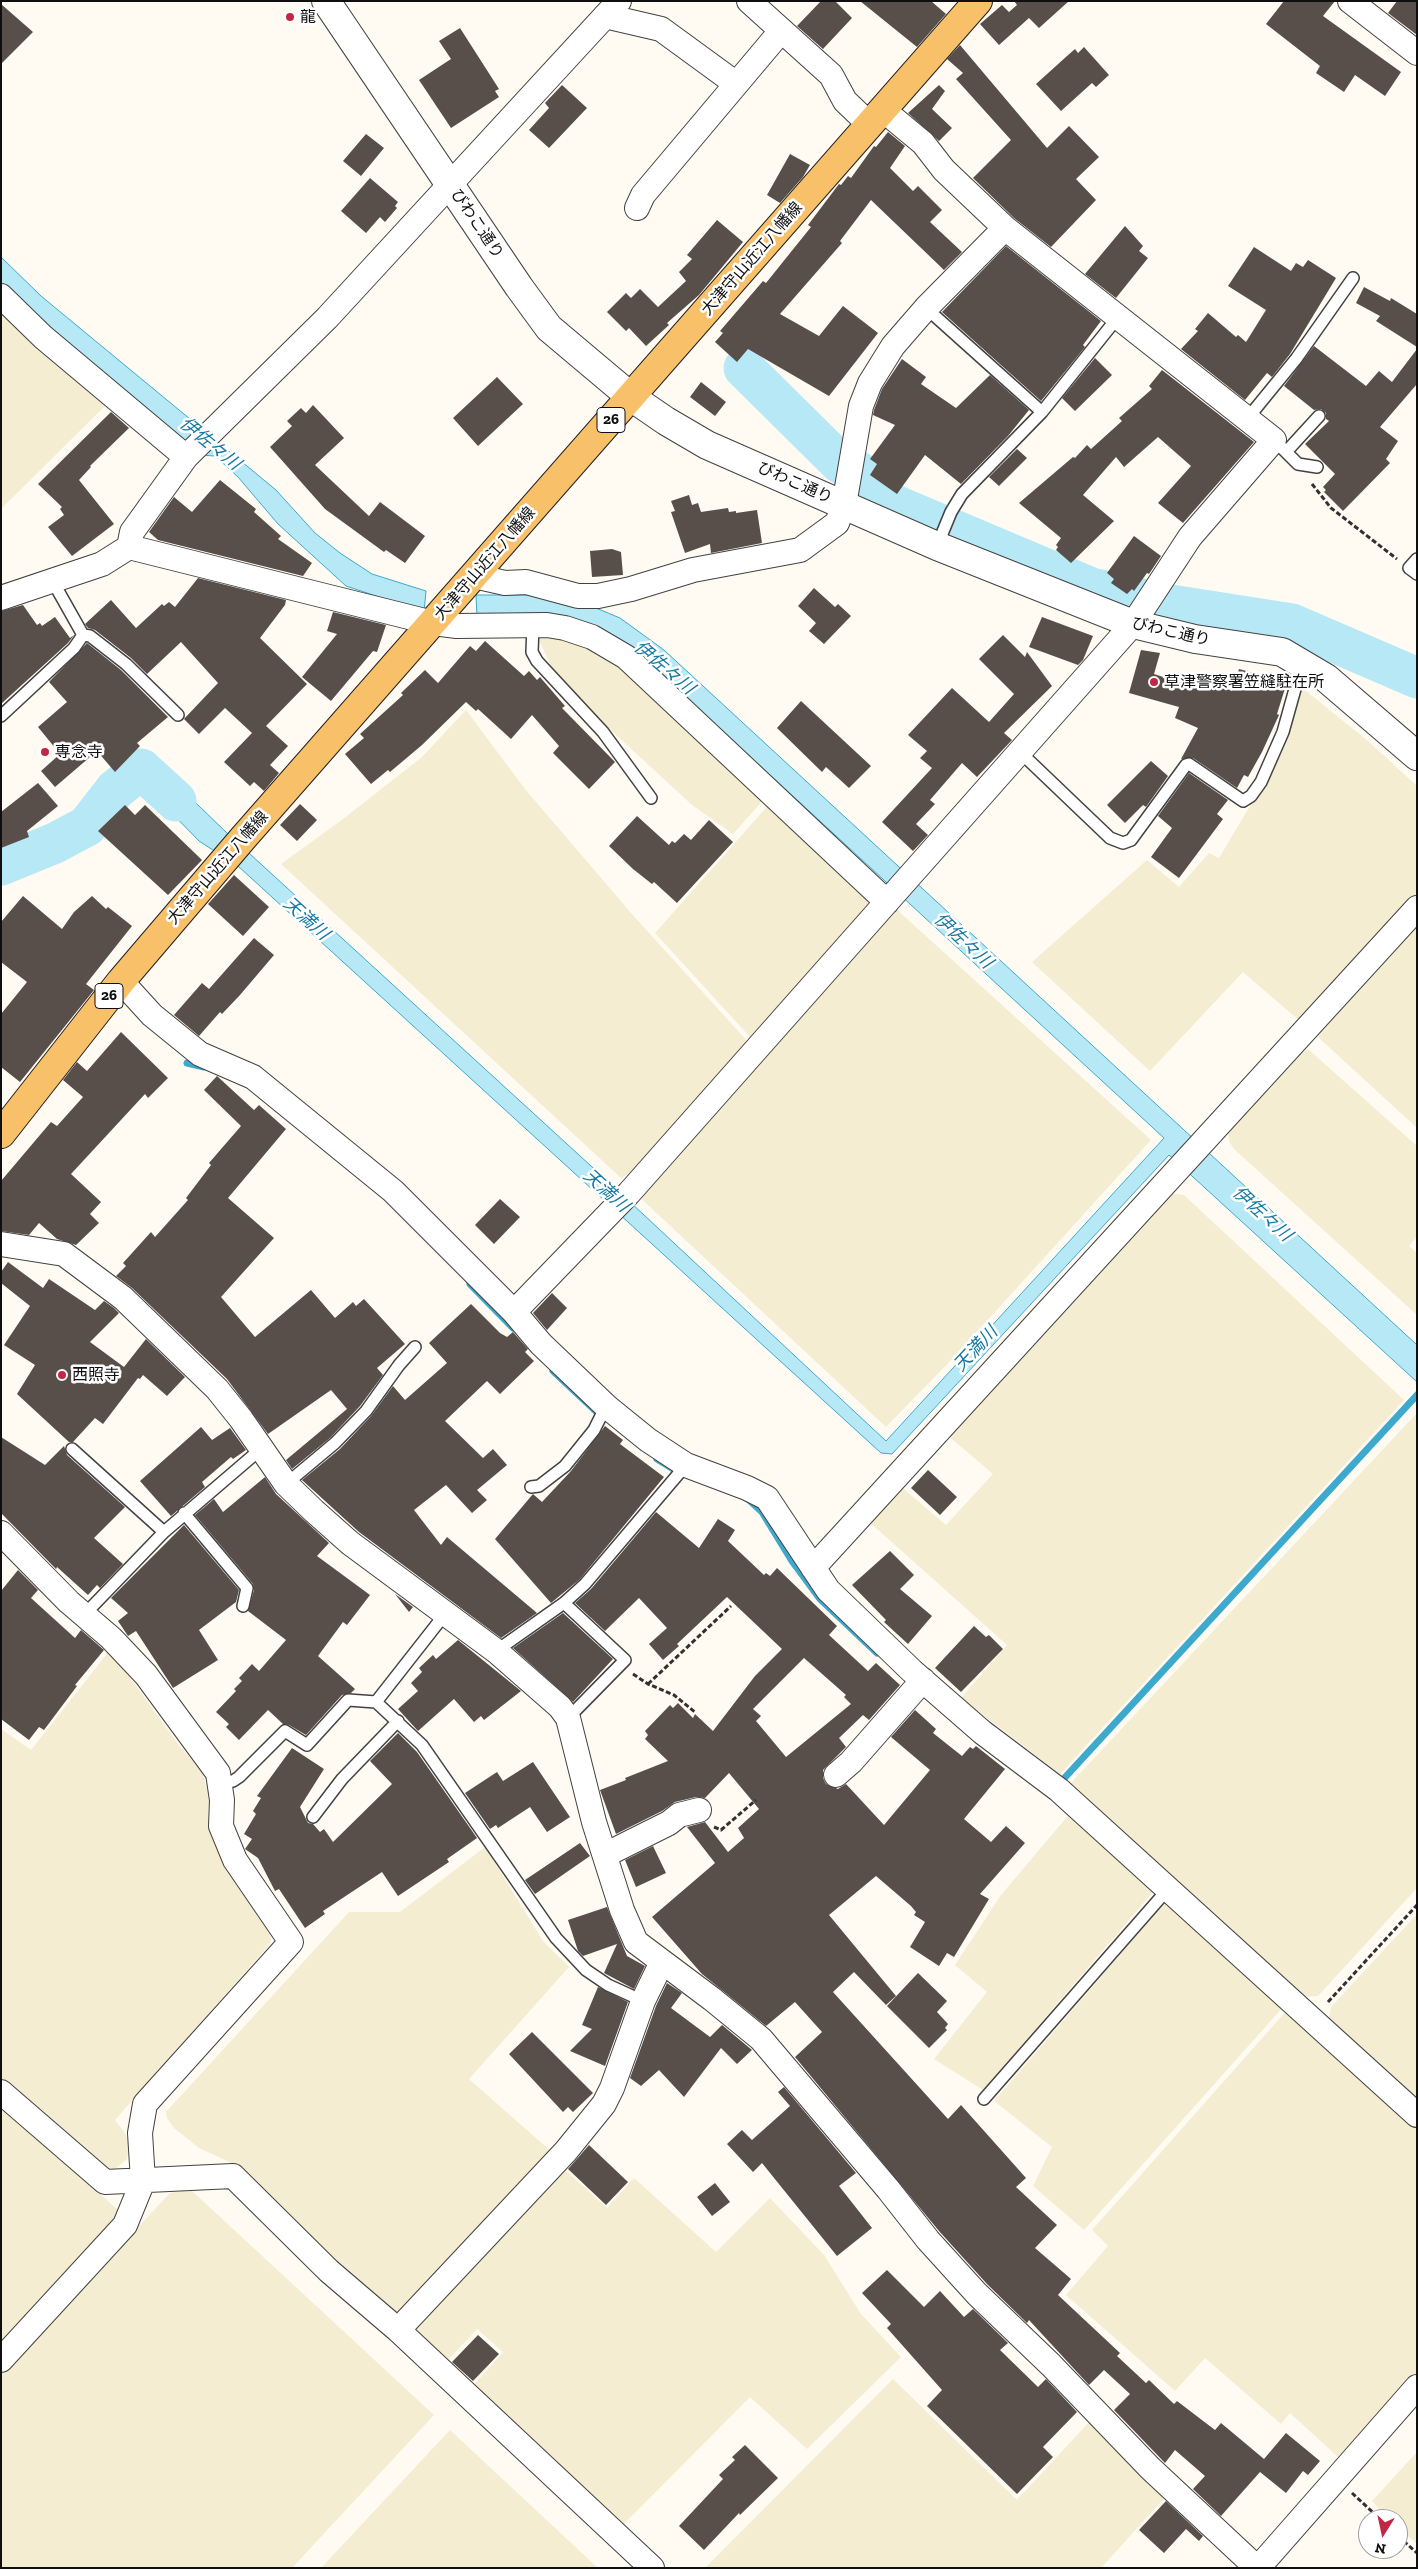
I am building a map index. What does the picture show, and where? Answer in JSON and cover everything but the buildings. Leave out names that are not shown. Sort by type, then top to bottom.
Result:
[{"type":"main road","name":"大津守山近江八幡線","points":[[1,1134],[121,981],[244,837],[434,623],[978,1]]},
{"type":"street","name":"びわこ通り","points":[[326,1],[519,287],[550,328],[631,397],[666,421],[707,445],[937,546],[1133,624],[1195,639],[1282,652],[1302,662],[1326,678],[1417,756]]},
{"type":"street","points":[[514,1312],[629,1193],[1020,752],[1133,624],[1190,537],[1280,446],[1005,228],[944,170],[922,143],[876,116],[845,101],[831,75],[749,1]]},
{"type":"street","points":[[1350,1],[1417,52]]},
{"type":"street","points":[[129,547],[132,532],[189,455],[327,318],[612,9],[661,28],[735,83]]},
{"type":"street","points":[[637,208],[643,195],[735,83],[781,31]]},
{"type":"street","points":[[474,576],[505,583],[526,582],[552,591],[578,596],[598,596],[631,589],[693,570],[800,550],[837,523],[844,505],[861,406],[870,382],[893,346],[926,308],[1005,228]]},
{"type":"street","points":[[1,296],[44,337],[189,455]]},
{"type":"street","points":[[1,598],[102,564],[129,547],[434,623],[457,626],[543,624],[565,628],[592,637],[626,657],[888,901]]},
{"type":"street","points":[[543,624],[552,591]]},
{"type":"street","points":[[813,1568],[1417,908]]},
{"type":"street","points":[[121,981],[152,1015],[200,1054],[253,1077],[393,1191],[514,1312],[541,1344],[606,1406],[648,1440],[686,1465],[767,1498],[828,1590],[922,1680],[982,1732],[1059,1790],[1417,2115]]},
{"type":"street","points":[[1,1244],[64,1254],[123,1298],[217,1389],[262,1448],[286,1484],[350,1544],[496,1651],[560,1707],[568,1718],[605,1855],[622,1910],[636,1942],[712,1999],[761,2039],[888,2189],[928,2240],[971,2287],[1051,2365],[1150,2468],[1257,2568],[1417,2387]]},
{"type":"street","points":[[1,1533],[84,1615],[111,1638],[146,1676],[218,1773],[222,1800],[221,1826],[235,1860],[291,1942],[146,2104],[140,2133],[143,2180],[125,2225],[1,2360]]},
{"type":"street","points":[[836,1775],[851,1762],[922,1680]]},
{"type":"street","points":[[605,1855],[669,1823],[679,1815],[695,1811]]},
{"type":"street","points":[[398,2330],[566,2151],[604,2104],[612,2088],[643,2001],[662,1962]]},
{"type":"street","points":[[1,2092],[105,2182],[233,2176],[329,2271],[398,2330],[652,2568]]},
{"type":"lane","points":[[1248,419],[1296,359],[1353,278]]},
{"type":"lane","points":[[926,308],[1042,412]]},
{"type":"lane","points":[[937,546],[951,512],[962,494],[1042,412],[1118,317]]},
{"type":"lane","points":[[1317,466],[1298,464],[1280,446],[1319,416]]},
{"type":"lane","points":[[52,580],[83,635]]},
{"type":"lane","points":[[543,624],[532,652],[537,662],[603,732],[651,798]]},
{"type":"lane","points":[[83,635],[90,636],[132,669],[178,715]]},
{"type":"lane","points":[[1,716],[74,648],[83,635]]},
{"type":"lane","points":[[1020,752],[1110,838],[1123,843],[1131,840],[1186,765],[1189,764],[1243,801],[1251,796],[1260,782],[1283,732],[1302,662]]},
{"type":"lane","points":[[286,1484],[335,1443],[366,1411],[399,1365],[415,1347]]},
{"type":"lane","points":[[531,1488],[539,1486],[565,1466],[594,1430],[606,1406]]},
{"type":"lane","points":[[84,1615],[184,1513],[262,1448]]},
{"type":"lane","points":[[72,1449],[164,1532]]},
{"type":"lane","points":[[496,1651],[564,1603],[585,1584],[686,1465]]},
{"type":"lane","points":[[184,1513],[248,1588],[244,1606]]},
{"type":"lane","points":[[564,1603],[625,1660],[568,1718]]},
{"type":"lane","points":[[376,1702],[444,1614]]},
{"type":"lane","points":[[219,1783],[233,1781],[240,1777],[285,1731],[307,1745],[348,1700],[376,1702],[422,1745],[556,1938],[586,1970],[608,1985],[643,2001]]},
{"type":"lane","points":[[313,1817],[342,1779],[398,1722]]},
{"type":"lane","points":[[984,2099],[1168,1889]]},
{"type":"path","points":[[1298,464],[1331,508],[1414,567]]},
{"type":"path","points":[[648,1684],[731,1606]]},
{"type":"path","points":[[620,1666],[648,1684],[674,1696],[696,1713]]},
{"type":"path","points":[[695,1811],[702,1814],[714,1827],[721,1830],[756,1800]]},
{"type":"path","points":[[1312,2019],[1417,1905]]},
{"type":"path","points":[[1336,2478],[1369,2509]]},
{"type":"shaded area","points":[[1,308],[106,405],[1,509]]},
{"type":"shaded area","points":[[539,633],[563,635],[621,663],[765,798],[733,834],[692,805],[601,721],[551,667],[540,642]]},
{"type":"shaded area","points":[[1300,686],[1368,741],[1417,786],[1417,901],[1302,1023],[1243,972],[1150,1071],[1032,962],[1147,860],[1179,887],[1209,853],[1219,858],[1282,752]]},
{"type":"shaded area","points":[[466,710],[525,789],[631,913],[748,1042],[630,1173],[621,1178],[281,864],[343,819],[422,757]]},
{"type":"shaded area","points":[[772,801],[868,894],[868,911],[758,1034],[750,1037],[655,933]]},
{"type":"shaded area","points":[[895,908],[1151,1140],[955,1356],[886,1427],[635,1193]]},
{"type":"shaded area","points":[[1417,923],[1417,1128],[1319,1038],[1318,1031]]},
{"type":"shaded area","points":[[1309,1050],[1417,1146],[1417,1237],[1409,1246],[1417,1253],[1417,1315],[1234,1149],[1229,1141],[1228,1131],[1298,1053]]},
{"type":"shaded area","points":[[1170,1193],[1184,1195],[1404,1400],[1060,1774],[961,1698],[1007,1645],[867,1520],[898,1484],[946,1525],[993,1474],[946,1434]]},
{"type":"shaded area","points":[[1417,1413],[1417,1888],[1318,1996],[1302,1997],[1071,1783]]},
{"type":"shaded area","points":[[110,1650],[179,1745],[202,1772],[208,1792],[213,1834],[267,1926],[271,1938],[270,1944],[115,2120],[125,2133],[129,2144],[127,2159],[115,2169],[108,2169],[95,2162],[1,2078],[1,1729],[31,1750]]},
{"type":"shaded area","points":[[1072,1811],[1153,1883],[1153,1892],[983,2090],[934,2059],[987,1992],[955,1965],[1001,1895]]},
{"type":"shaded area","points":[[485,1847],[543,1941],[569,1967],[469,2079],[553,2153],[403,2313],[395,2315],[386,2310],[240,2167],[199,2148],[174,2128],[167,2118],[166,2112],[349,1912],[400,1912]]},
{"type":"shaded area","points":[[1169,1898],[1285,2005],[1084,2230],[1033,2186],[1052,2147],[994,2101]]},
{"type":"shaded area","points":[[1417,1914],[1417,2104],[1333,2026],[1329,2018],[1331,2007]]},
{"type":"shaded area","points":[[1288,2009],[1417,2128],[1417,2374],[1338,2457],[1290,2413],[1281,2424],[1205,2358],[1175,2391],[1066,2295],[1108,2246],[1092,2230]]},
{"type":"shaded area","points":[[1,2104],[119,2211],[119,2219],[1,2349]]},
{"type":"shaded area","points":[[562,2167],[607,2208],[634,2178],[716,2252],[770,2198],[824,2255],[861,2314],[901,2357],[807,2449],[750,2397],[622,2526],[471,2388],[503,2352],[477,2329],[445,2363],[415,2337],[413,2327]]},
{"type":"shaded area","points":[[191,2190],[434,2415],[292,2568],[1,2568],[1,2373],[170,2193]]},
{"type":"shaded area","points":[[893,2379],[1017,2500],[1091,2420],[1169,2493],[1101,2568],[705,2568]]},
{"type":"shaded area","points":[[450,2430],[598,2568],[321,2568]]},
{"type":"shaded area","points":[[1417,2452],[1417,2544],[1408,2536],[1408,2509],[1380,2509],[1372,2501]]},
{"type":"water","name":"伊佐々川","points":[[1,257],[41,296],[276,490],[315,533],[340,553],[372,574],[426,591],[424,612],[346,586],[278,524],[238,477],[215,456],[200,455],[1,287]]},
{"type":"water","name":"伊佐々川","points":[[476,595],[550,595],[584,603],[620,618],[664,650],[1417,1345],[1417,1382],[1169,1155],[892,1454],[881,1453],[239,867],[199,841],[125,765],[140,749],[227,833],[614,1187],[886,1441],[1164,1138],[657,671],[624,645],[477,615]]},
{"type":"waterway","points":[[744,368],[840,463],[859,472],[887,502],[1091,588],[1171,605],[1292,624],[1417,678]]},
{"type":"waterway","name":"天満川","points":[[1,865],[55,843],[87,826],[115,790],[141,769],[176,801]]},
{"type":"waterway","points":[[187,1063],[204,1067]]},
{"type":"waterway","points":[[470,1284],[513,1328]]},
{"type":"waterway","points":[[553,1371],[601,1416]]},
{"type":"waterway","points":[[1058,1785],[1417,1395]]},
{"type":"waterway","points":[[657,1459],[680,1473]]},
{"type":"waterway","points":[[748,1499],[762,1512],[792,1561],[820,1599],[877,1653]]},
{"type":"place","name":"龍","points":[[290,17]]},
{"type":"place","name":"草津警察署笠縫駐在所","points":[[1154,682]]},
{"type":"place","name":"専念寺","points":[[45,752]]},
{"type":"place","name":"西照寺","points":[[62,1375]]}]
